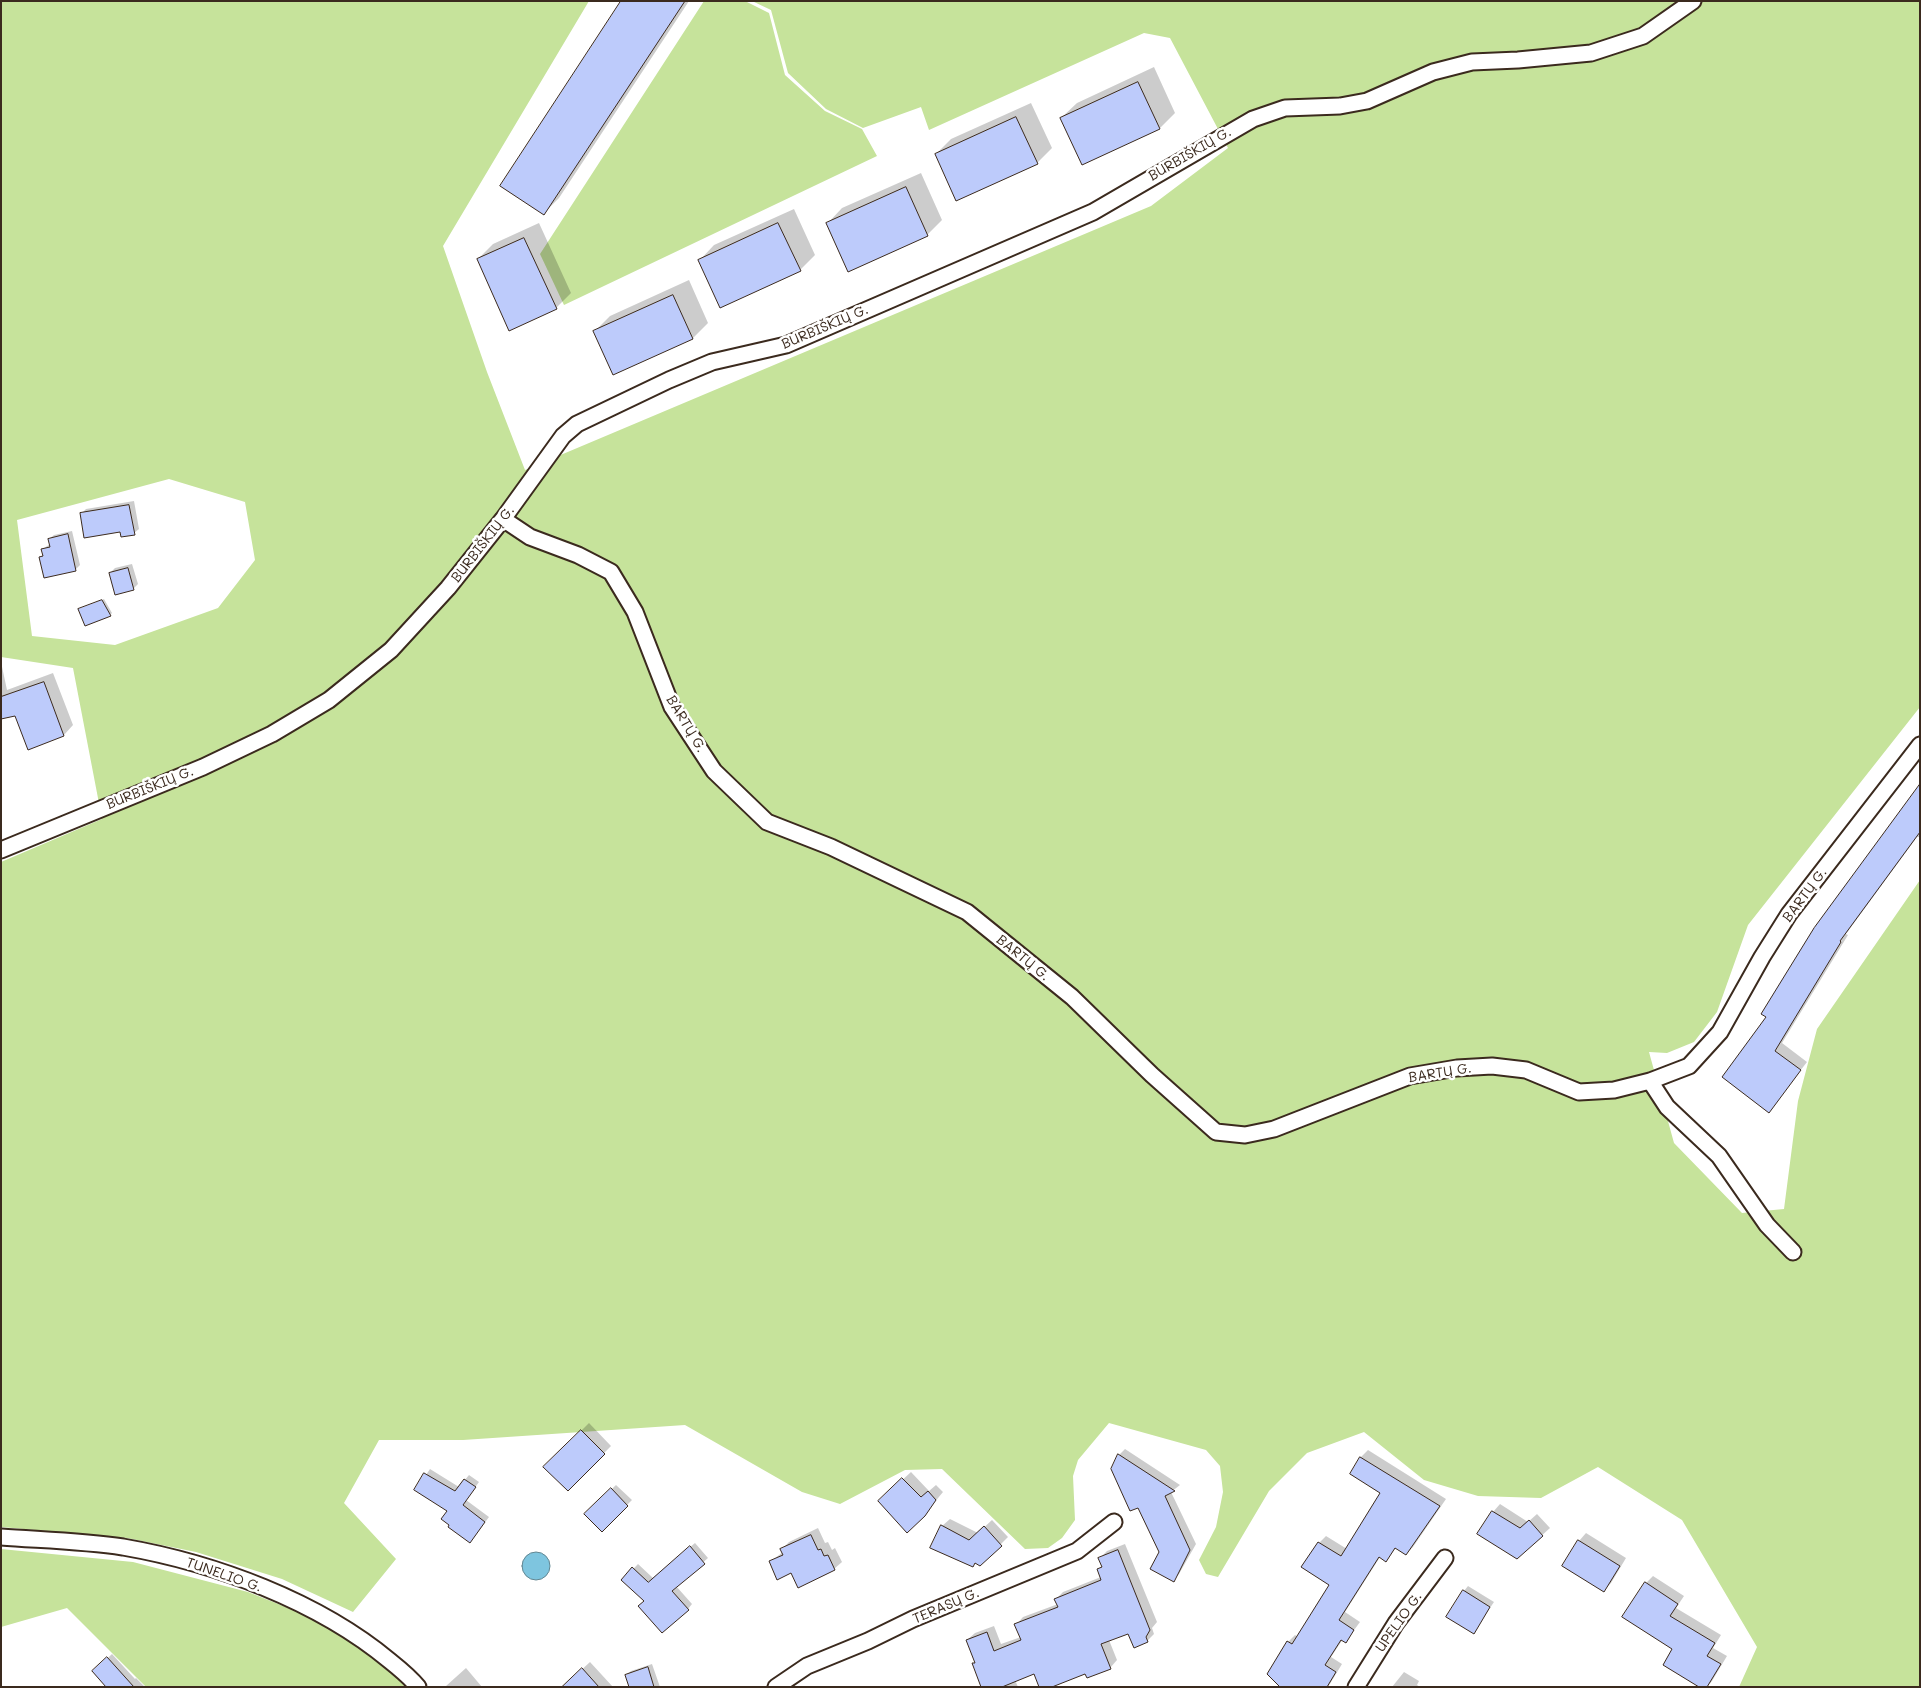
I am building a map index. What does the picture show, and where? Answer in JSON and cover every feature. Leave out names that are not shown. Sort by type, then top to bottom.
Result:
[{"type":"street","name":"BURBIŠKIŲ G.","points":[[1,850],[203,767],[272,734],[329,700],[391,650],[448,588],[503,519],[563,436],[577,424],[668,380],[712,362],[786,344],[1093,212],[1253,119],[1285,108],[1340,106],[1367,101],[1433,72],[1472,62],[1591,53],[1643,36],[1693,1]]},
{"type":"street","name":"BARTŲ G.","points":[[503,519],[530,537],[578,555],[612,572],[635,612],[672,707],[714,771],[767,822],[831,847],[967,912],[1072,997],[1152,1075],[1216,1132],[1245,1135],[1274,1129],[1410,1076],[1457,1068],[1492,1066],[1526,1070],[1579,1092],[1614,1090],[1650,1081],[1690,1066],[1720,1032],[1762,957],[1789,914],[1920,745]]},
{"type":"street","points":[[1650,1081],[1667,1107],[1719,1156],[1767,1225],[1793,1252]]},
{"type":"street","name":"TERASŲ G.","points":[[776,1687],[807,1666],[1077,1551],[1114,1522]]},
{"type":"street","name":"TUNELIO G.","points":[[1,1537],[120,1547],[189,1563],[248,1582],[295,1602],[348,1630],[370,1644],[418,1687]]},
{"type":"street","name":"UPELIO G.","points":[[1356,1687],[1396,1623],[1445,1558]]},
{"type":"green space","points":[[1,1],[589,1],[443,246],[487,372],[525,470],[1151,206],[1228,148],[1170,38],[1144,33],[929,130],[921,107],[863,128],[826,109],[788,73],[771,10],[752,1],[1920,1],[1920,707],[1748,925],[1717,1012],[1694,1042],[1667,1053],[1649,1052],[1674,1143],[1742,1213],[1784,1209],[1798,1101],[1817,1029],[1920,880],[1920,1687],[1739,1687],[1757,1647],[1682,1520],[1598,1467],[1541,1498],[1478,1496],[1424,1480],[1364,1432],[1307,1453],[1269,1491],[1218,1577],[1206,1574],[1199,1560],[1216,1527],[1223,1492],[1220,1466],[1206,1450],[1109,1423],[1078,1460],[1073,1476],[1075,1520],[1062,1538],[1048,1548],[1025,1549],[942,1469],[905,1470],[840,1504],[802,1492],[685,1425],[463,1440],[379,1440],[344,1503],[396,1559],[353,1612],[282,1579],[196,1552],[127,1538],[1,1527],[1,862],[102,819],[73,668],[1,657]],"holes":[[[169,479],[245,502],[255,560],[218,608],[115,645],[32,636],[17,520]]]},
{"type":"green space","points":[[704,1],[745,1],[769,13],[785,75],[825,111],[862,129],[877,156],[564,305],[540,254]]},
{"type":"green space","points":[[1,1549],[133,1562],[248,1592],[296,1611],[340,1633],[357,1643],[410,1687],[146,1687],[67,1608],[1,1627]]},
{"type":"water","points":[[536,1552],[546,1556],[550,1566],[546,1576],[536,1580],[526,1576],[522,1566],[526,1556]]},
{"type":"building","points":[[621,1],[685,1],[544,215],[500,186]]},
{"type":"building","points":[[1138,82],[1160,129],[1082,165],[1060,118]]},
{"type":"building","points":[[1016,117],[1038,164],[956,201],[935,154]]},
{"type":"building","points":[[906,187],[928,236],[848,272],[826,223]]},
{"type":"building","points":[[778,223],[801,271],[720,308],[698,260]]},
{"type":"building","points":[[524,238],[557,309],[509,331],[477,259]]},
{"type":"building","points":[[673,295],[693,339],[613,375],[593,331]]},
{"type":"building","points":[[129,505],[135,535],[121,537],[120,532],[84,538],[80,513]]},
{"type":"building","points":[[68,534],[76,571],[44,578],[39,557],[43,556],[41,549],[50,547],[48,539]]},
{"type":"building","points":[[128,568],[134,590],[115,595],[109,573]]},
{"type":"building","points":[[102,600],[111,616],[85,626],[78,609]]},
{"type":"building","points":[[44,682],[64,736],[28,750],[15,716],[1,719],[1,697]]},
{"type":"building","points":[[1920,784],[1920,832],[1840,941],[1775,1051],[1801,1070],[1769,1113],[1722,1077],[1766,1017],[1761,1014],[1814,928]]},
{"type":"building","points":[[581,1430],[605,1454],[568,1491],[543,1467]]},
{"type":"building","points":[[1118,1454],[1175,1491],[1165,1496],[1190,1550],[1174,1582],[1150,1569],[1159,1552],[1138,1508],[1130,1511],[1111,1469]]},
{"type":"building","points":[[1360,1457],[1440,1506],[1406,1555],[1395,1548],[1386,1562],[1379,1557],[1339,1620],[1354,1630],[1346,1643],[1341,1640],[1325,1665],[1336,1672],[1327,1687],[1280,1687],[1267,1674],[1287,1641],[1292,1644],[1329,1585],[1301,1567],[1318,1542],[1341,1556],[1380,1493],[1350,1474]]},
{"type":"building","points":[[424,1473],[455,1491],[464,1479],[476,1487],[463,1505],[485,1522],[470,1543],[448,1527],[449,1525],[441,1519],[447,1511],[414,1490]]},
{"type":"building","points":[[902,1478],[921,1497],[928,1491],[936,1500],[925,1516],[907,1533],[878,1501]]},
{"type":"building","points":[[611,1488],[628,1506],[602,1532],[584,1514]]},
{"type":"building","points":[[1492,1511],[1520,1528],[1529,1520],[1543,1536],[1517,1559],[1477,1534]]},
{"type":"building","points":[[941,1525],[969,1540],[984,1526],[1002,1546],[980,1566],[975,1563],[973,1567],[930,1548]]},
{"type":"building","points":[[811,1535],[818,1550],[821,1549],[824,1556],[828,1555],[835,1570],[798,1588],[791,1573],[777,1580],[769,1561],[783,1555],[780,1549]]},
{"type":"building","points":[[1578,1540],[1620,1566],[1604,1592],[1562,1566]]},
{"type":"building","points":[[690,1546],[705,1564],[672,1591],[689,1610],[662,1633],[638,1606],[644,1601],[621,1580],[632,1567],[648,1582]]},
{"type":"building","points":[[1118,1550],[1150,1630],[1146,1637],[1148,1642],[1134,1648],[1128,1634],[1101,1644],[1111,1669],[1087,1678],[1085,1674],[1052,1687],[1039,1687],[1034,1674],[1002,1687],[981,1687],[972,1663],[975,1663],[966,1640],[987,1632],[994,1651],[1021,1640],[1014,1624],[1058,1607],[1054,1599],[1101,1580],[1097,1569],[1102,1567],[1098,1558]]},
{"type":"building","points":[[1645,1582],[1678,1604],[1670,1616],[1715,1643],[1707,1656],[1721,1664],[1707,1687],[1699,1687],[1663,1665],[1672,1649],[1622,1617]]},
{"type":"building","points":[[1463,1590],[1490,1607],[1474,1634],[1446,1617]]},
{"type":"building","points":[[107,1657],[134,1687],[106,1687],[92,1671]]},
{"type":"building","points":[[648,1667],[654,1687],[629,1687],[625,1675]]},
{"type":"building","points":[[582,1668],[599,1687],[562,1687]]}]
